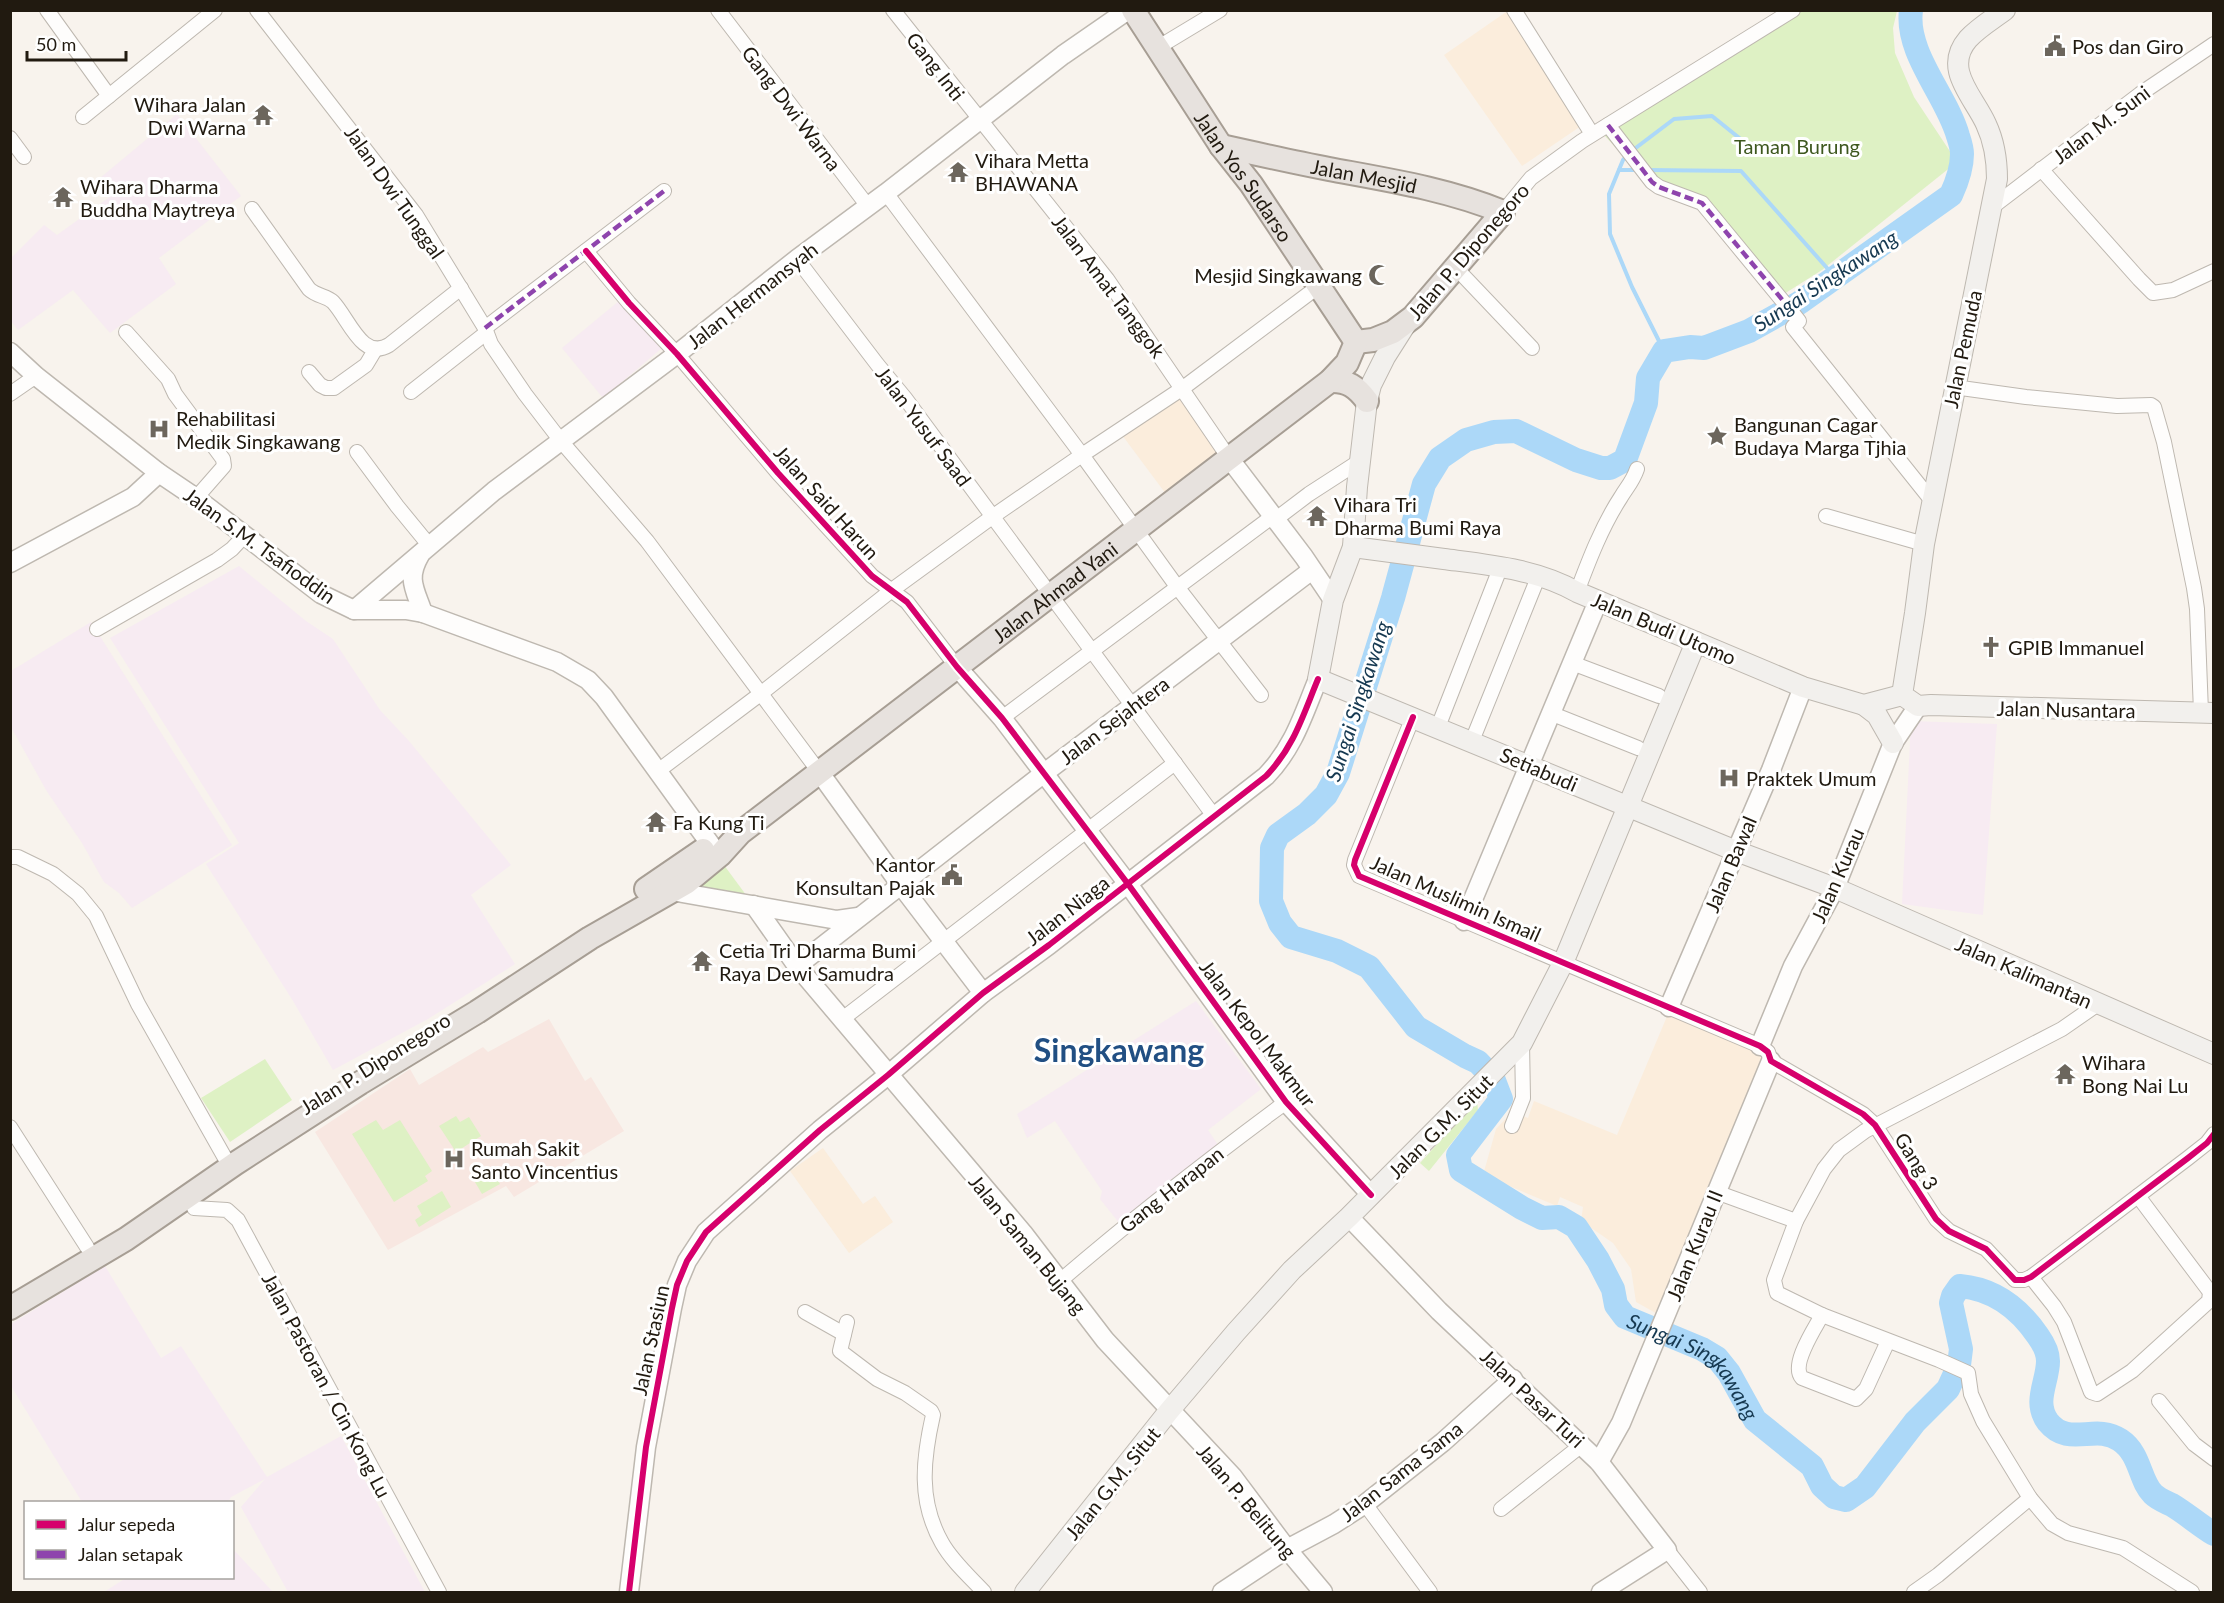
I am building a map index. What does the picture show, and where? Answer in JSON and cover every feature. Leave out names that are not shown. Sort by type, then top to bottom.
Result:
[{"type":"main road","name":"Jalan Yos Sudarso","points":[[1133,10],[1221,146],[1251,184],[1356,342]]},
{"type":"main road","name":"Jalan Pemuda","points":[[1902,695],[1916,613],[1924,544],[1997,179],[1996,156],[1986,124],[1962,85],[1958,66],[1967,40],[2005,10]]},
{"type":"main road","name":"Jalan Mesjid","points":[[1221,146],[1404,183],[1482,203],[1503,212]]},
{"type":"main road","points":[[1251,184],[1276,158]]},
{"type":"main road","name":"Jalan P. Diponegoro","points":[[1356,342],[1373,340],[1406,324],[1503,212]]},
{"type":"main road","points":[[1318,679],[1333,600],[1353,547],[1367,401],[1371,385],[1385,357],[1406,324]]},
{"type":"main road","name":"Jalan Ahmad Yani","points":[[740,832],[1330,381],[1347,363],[1356,342]]},
{"type":"main road","points":[[1330,381],[1339,380],[1349,383],[1361,392],[1367,401]]},
{"type":"main road","name":"Jalan Budi Utomo","points":[[1353,547],[1501,566],[1539,576],[1561,583],[1577,592],[1803,687],[1864,705]]},
{"type":"main road","name":"Jalan G.M. Situt","points":[[1025,1593],[1169,1411],[1292,1270],[1349,1217],[1516,1050],[1563,963],[1696,642]]},
{"type":"main road","name":"Setiabudi","points":[[1318,679],[1736,851],[1835,888]]},
{"type":"main road","points":[[1864,705],[1902,695],[1918,706]]},
{"type":"main road","points":[[1864,705],[1877,715],[1893,743]]},
{"type":"main road","name":"Jalan Nusantara","points":[[1918,706],[2207,712]]},
{"type":"main road","name":"Jalan P. Diponegoro","points":[[10,1308],[122,1233],[225,1158],[608,916],[711,845],[740,832]]},
{"type":"main road","name":"Jalan P. Diponegoro","points":[[10,1295],[87,1248],[122,1233],[590,939],[686,882],[720,855],[740,832]]},
{"type":"main road","name":"Jalan Kalimantan","points":[[1835,888],[2214,1054]]},
{"type":"street","points":[[47,10],[109,96]]},
{"type":"street","points":[[83,117],[214,10]]},
{"type":"street","name":"Jalan Dwi Tunggal","points":[[257,10],[416,215],[486,330],[491,344],[525,394],[561,441],[646,541],[759,695],[820,773]]},
{"type":"street","name":"Gang Dwi Warna","points":[[718,10],[867,205]]},
{"type":"street","name":"Gang Inti","points":[[892,10],[980,121]]},
{"type":"street","name":"Jalan Hermansyah","points":[[354,610],[494,491],[677,354],[796,259],[886,193],[1063,55],[1128,10]]},
{"type":"street","points":[[1157,48],[1220,10]]},
{"type":"street","points":[[1514,10],[1592,134]]},
{"type":"street","points":[[1793,10],[1608,125],[1659,187],[1702,203],[1799,321],[1793,327],[1932,501]]},
{"type":"street","name":"Jalan M. Suni","points":[[1991,208],[2140,94],[2214,44]]},
{"type":"street","name":"Jalan Amat Tanggok","points":[[980,121],[1107,279],[1184,388],[1229,458]]},
{"type":"street","name":"Jalan P. Diponegoro","points":[[1503,212],[1531,178],[1545,166],[1608,125]]},
{"type":"street","points":[[10,138],[24,157]]},
{"type":"street","points":[[2041,169],[2153,293],[2173,290],[2214,272]]},
{"type":"street","points":[[411,392],[486,330],[664,191]]},
{"type":"street","points":[[886,193],[1082,455],[1178,588],[1261,695]]},
{"type":"street","points":[[252,209],[309,289],[314,294],[332,302],[361,341],[375,350],[382,350],[390,345],[461,288]]},
{"type":"street","name":"Jalan Said Harun","points":[[586,251],[778,473],[872,576],[908,603],[957,667]]},
{"type":"street","name":"Jalan Yusuf Saad","points":[[796,259],[905,398],[1214,816]]},
{"type":"street","points":[[1455,267],[1532,348]]},
{"type":"street","points":[[658,771],[892,590],[992,517],[1184,388],[1319,286]]},
{"type":"street","points":[[126,332],[168,379],[175,394],[223,459],[224,466],[196,498]]},
{"type":"street","points":[[309,372],[320,385],[334,388],[366,365],[375,350]]},
{"type":"street","name":"Jalan S.M. Tsafioddin","points":[[10,352],[36,376],[159,473],[196,498],[321,594],[354,610],[395,609],[423,613],[557,662],[581,675],[604,697],[711,845]]},
{"type":"street","points":[[10,394],[36,376]]},
{"type":"street","points":[[1954,387],[2072,402],[2117,406],[2151,405],[2154,407],[2182,526],[2195,599],[2207,712]]},
{"type":"street","points":[[357,452],[426,547],[411,574],[423,613]]},
{"type":"street","points":[[1229,458],[1275,517],[1333,600]]},
{"type":"street","points":[[1002,718],[1275,517],[1360,461]]},
{"type":"street","points":[[1577,592],[1590,557],[1621,496],[1634,480],[1637,469]]},
{"type":"street","points":[[10,563],[133,497],[159,473]]},
{"type":"street","points":[[1826,516],[1924,544]]},
{"type":"street","points":[[97,629],[218,560],[245,535]]},
{"type":"street","points":[[1438,727],[1501,566]]},
{"type":"street","name":"Jalan Sejahtera","points":[[797,966],[1043,774],[1312,570]]},
{"type":"street","points":[[1472,741],[1539,576]]},
{"type":"street","points":[[1464,921],[1598,601]]},
{"type":"street","points":[[1572,663],[1659,696]]},
{"type":"street","name":"Jalan Kepol Makmur","points":[[957,667],[1002,718],[1128,884],[1286,1102],[1371,1195]]},
{"type":"street","name":"Jalan Niaga","points":[[888,1075],[983,993],[1049,945],[1266,776],[1282,760],[1318,679]]},
{"type":"street","name":"Jalan Bawal","points":[[1669,1007],[1771,770],[1803,687]]},
{"type":"street","name":"Jalan Kurau","points":[[1766,1053],[1793,966],[1835,888],[1893,743],[1918,706]]},
{"type":"street","points":[[1550,713],[1638,748]]},
{"type":"street","name":"Jalan Muslimin Ismail","points":[[1413,717],[1354,865],[1359,876],[1563,963]]},
{"type":"street","points":[[841,1020],[1175,763]]},
{"type":"street","points":[[820,773],[900,885],[983,993]]},
{"type":"street","points":[[10,857],[18,857],[53,874],[78,894],[96,916],[138,1004],[225,1158]]},
{"type":"street","points":[[671,891],[837,920],[860,917]]},
{"type":"street","name":"Jalan Saman Bujang","points":[[754,905],[797,966],[841,1020],[1023,1233],[1105,1340],[1169,1411]]},
{"type":"street","name":"Gang 3","points":[[1563,963],[1669,1007],[1766,1053],[1852,1106],[1875,1125],[1936,1219],[1949,1231],[1986,1249],[2015,1280],[2031,1277]]},
{"type":"street","points":[[2098,1004],[2082,1017],[2052,1035],[1875,1125],[1839,1150],[1824,1170],[1796,1221],[1774,1280],[1775,1288],[1777,1293],[1822,1315],[1964,1371],[1969,1377],[1971,1394],[1983,1421],[2030,1498],[2052,1524],[2059,1529],[2123,1548],[2192,1593]]},
{"type":"street","points":[[1512,1126],[1523,1098],[1516,1050]]},
{"type":"street","name":"Jalan Kurau II","points":[[1599,1462],[1621,1423],[1716,1192],[1766,1053]]},
{"type":"street","name":"Jalan Stasiun","points":[[629,1593],[648,1436],[672,1308],[687,1261],[698,1243],[716,1223],[820,1130],[888,1075]]},
{"type":"street","name":"Gang Harapan","points":[[1060,1281],[1116,1232],[1286,1102]]},
{"type":"street","points":[[10,1127],[87,1248]]},
{"type":"street","points":[[2139,1196],[2210,1292],[2210,1297],[2209,1301],[2132,1371],[2097,1394],[2091,1392],[2064,1322],[2031,1277],[2188,1158],[2207,1143],[2214,1134]]},
{"type":"street","points":[[1716,1192],[1796,1221]]},
{"type":"street","name":"Jalan Pastoran / Cin Kong Lu","points":[[194,1208],[227,1210],[234,1213],[439,1593]]},
{"type":"street","name":"Jalan Pasar Turi","points":[[1349,1217],[1439,1311],[1583,1444],[1700,1593]]},
{"type":"street","points":[[804,1312],[845,1328],[840,1351],[877,1379],[905,1393],[933,1415],[926,1444],[924,1466],[927,1507],[942,1544],[984,1593]]},
{"type":"street","points":[[1822,1315],[1797,1367],[1798,1374],[1802,1378],[1856,1399],[1866,1389],[1888,1341]]},
{"type":"street","name":"Jalan Sama Sama","points":[[1222,1593],[1287,1549],[1334,1524],[1365,1504],[1443,1442],[1513,1379]]},
{"type":"street","points":[[2159,1401],[2194,1444],[2214,1459]]},
{"type":"street","name":"Jalan P. Belitung","points":[[1169,1411],[1233,1477],[1323,1593]]},
{"type":"street","points":[[1501,1509],[1583,1444]]},
{"type":"street","points":[[1914,1593],[2030,1498]]},
{"type":"street","points":[[1365,1504],[1430,1593]]},
{"type":"street","points":[[1601,1593],[1667,1550]]},
{"type":"shaded area","points":[[1506,12],[1584,124],[1522,166],[1444,55]]},
{"type":"shaded area","points":[[177,114],[241,196],[159,258],[176,284],[110,333],[73,290],[18,330],[11,321],[11,258],[44,225],[57,235],[111,196],[100,178]]},
{"type":"shaded area","points":[[619,301],[662,348],[603,398],[562,348]]},
{"type":"shaded area","points":[[1179,392],[1223,451],[1166,494],[1122,435]]},
{"type":"shaded area","points":[[239,566],[306,621],[333,639],[380,710],[409,741],[511,865],[471,895],[515,964],[428,1019],[333,1070],[293,1001],[206,864],[239,843],[110,638]]},
{"type":"shaded area","points":[[91,622],[232,845],[132,908],[119,893],[104,882],[82,843],[46,790],[11,727],[11,671]]},
{"type":"shaded area","points":[[1911,721],[1997,724],[1983,915],[1902,904]]},
{"type":"shaded area","points":[[1196,1001],[1261,1089],[1208,1130],[1220,1148],[1120,1224],[1100,1199],[1102,1191],[1055,1121],[1027,1138],[1017,1114]]},
{"type":"shaded area","points":[[1668,1014],[1767,1056],[1661,1316],[1636,1302],[1631,1269],[1613,1243],[1581,1221],[1583,1207],[1560,1197],[1557,1206],[1483,1175],[1496,1129],[1512,1112],[1528,1118],[1534,1101],[1617,1135]]},
{"type":"shaded area","name":"Rumah Sakit Santo Vincentius","points":[[549,1019],[585,1081],[591,1077],[624,1131],[514,1197],[506,1186],[388,1250],[315,1132],[410,1069],[419,1085],[483,1047],[488,1052]]},
{"type":"shaded area","points":[[823,1148],[863,1204],[875,1196],[893,1222],[849,1253],[790,1171]]},
{"type":"shaded area","points":[[105,1266],[161,1358],[181,1346],[267,1477],[341,1436],[425,1592],[288,1592],[241,1507],[265,1479],[231,1497],[229,1501],[81,1501],[11,1386],[11,1324]]},
{"type":"shaded area","points":[[234,1550],[273,1592],[104,1592],[124,1579],[234,1579]]},
{"type":"green space","name":"Taman Burung","points":[[1802,11],[1897,11],[1893,28],[1895,53],[1914,97],[1957,162],[1822,270],[1776,299],[1701,207],[1644,178],[1604,135]]},
{"type":"green space","points":[[721,861],[749,899],[698,889],[699,883]]},
{"type":"green space","points":[[265,1059],[292,1100],[230,1142],[201,1098]]},
{"type":"green space","points":[[1477,1100],[1478,1110],[1429,1171],[1420,1163]]},
{"type":"green space","points":[[456,1116],[460,1122],[469,1117],[481,1136],[456,1152],[439,1126]]},
{"type":"green space","points":[[376,1120],[383,1130],[400,1120],[432,1171],[425,1176],[428,1181],[394,1202],[352,1134]]},
{"type":"green space","points":[[490,1167],[500,1184],[482,1194],[472,1177]]},
{"type":"green space","points":[[442,1191],[451,1207],[419,1227],[415,1220],[422,1215],[417,1206]]},
{"type":"waterway","name":"Sungai Singkawang","points":[[1911,10],[1914,42],[1959,138],[1962,160],[1951,195],[1799,303],[1749,331],[1704,348],[1690,347],[1664,351],[1648,378],[1646,403],[1625,460],[1610,468],[1601,468],[1576,460],[1516,431],[1494,432],[1466,440],[1440,458],[1424,484],[1393,598],[1338,773],[1326,795],[1307,814],[1278,835],[1272,848],[1271,901],[1280,923],[1291,937],[1337,951],[1369,967],[1416,1027],[1478,1062],[1493,1078],[1501,1099],[1458,1155],[1461,1170],[1542,1218],[1559,1217],[1576,1227],[1598,1260],[1613,1289],[1616,1305],[1625,1317],[1702,1349],[1717,1358],[1729,1373],[1755,1420],[1812,1466],[1822,1486],[1834,1497],[1846,1500],[1865,1487],[1915,1422],[1948,1389],[1959,1365],[1961,1349],[1951,1303],[1960,1286],[1984,1291],[2005,1302],[2023,1317],[2042,1341],[2048,1361],[2041,1399],[2042,1407],[2048,1422],[2056,1430],[2073,1435],[2111,1435],[2120,1440],[2132,1452],[2153,1494],[2214,1534]]},
{"type":"waterway","points":[[1633,150],[1674,119],[1712,116],[1743,141]]},
{"type":"waterway","points":[[1627,155],[1609,194],[1610,234],[1632,287],[1664,351]]},
{"type":"waterway","points":[[1619,170],[1639,170]]},
{"type":"waterway","points":[[1647,170],[1741,171],[1835,277]]},
{"type":"marked path","points":[[1608,125],[1652,182],[1659,187],[1702,203],[1785,303]]},
{"type":"marked path","points":[[485,328],[664,191]]},
{"type":"cycle path","points":[[586,251],[778,473],[872,576],[907,602],[957,667],[1002,718],[1128,884],[1286,1102],[1371,1195]]},
{"type":"cycle path","points":[[629,1592],[646,1447],[672,1308],[677,1285],[687,1261],[706,1232],[820,1130],[983,993],[1049,945],[1266,776],[1291,742],[1318,679]]},
{"type":"cycle path","points":[[1413,717],[1355,860],[1354,865],[1359,876],[1760,1046],[1768,1052],[1771,1061],[1863,1114],[1875,1125],[1936,1219],[1949,1231],[1986,1249],[2015,1280],[2031,1277],[2188,1158],[2207,1143],[2214,1134]]},
{"type":"place","name":"Pos dan Giro","points":[[2055,46]]},
{"type":"place","name":"Wihara Jalan Dwi Warna","points":[[263,115]]},
{"type":"place","name":"Vihara Metta BHAWANA","points":[[958,172]]},
{"type":"place","name":"Wihara Dharma Buddha Maytreya","points":[[63,197]]},
{"type":"place","name":"Mesjid Singkawang","points":[[1379,275]]},
{"type":"place","name":"Rehabilitasi Medik Singkawang","points":[[159,429]]},
{"type":"place","name":"Bangunan Cagar Budaya Marga Tjhia","points":[[1717,436]]},
{"type":"place","name":"Vihara Tri Dharma Bumi Raya","points":[[1317,516]]},
{"type":"place","name":"GPIB Immanuel","points":[[1991,647]]},
{"type":"place","name":"Praktek Umum","points":[[1729,778]]},
{"type":"place","name":"Fa Kung Ti","points":[[656,822]]},
{"type":"place","name":"Kantor Konsultan Pajak","points":[[952,875]]},
{"type":"place","name":"Cetia Tri Dharma Bumi Raya Dewi Samudra","points":[[702,961]]},
{"type":"place","name":"Wihara Bong Nai Lu","points":[[2065,1074]]},
{"type":"place","name":"Rumah Sakit Santo Vincentius","points":[[454,1159]]},
{"type":"district","name":"Singkawang","points":[[1119,1049]]}]
